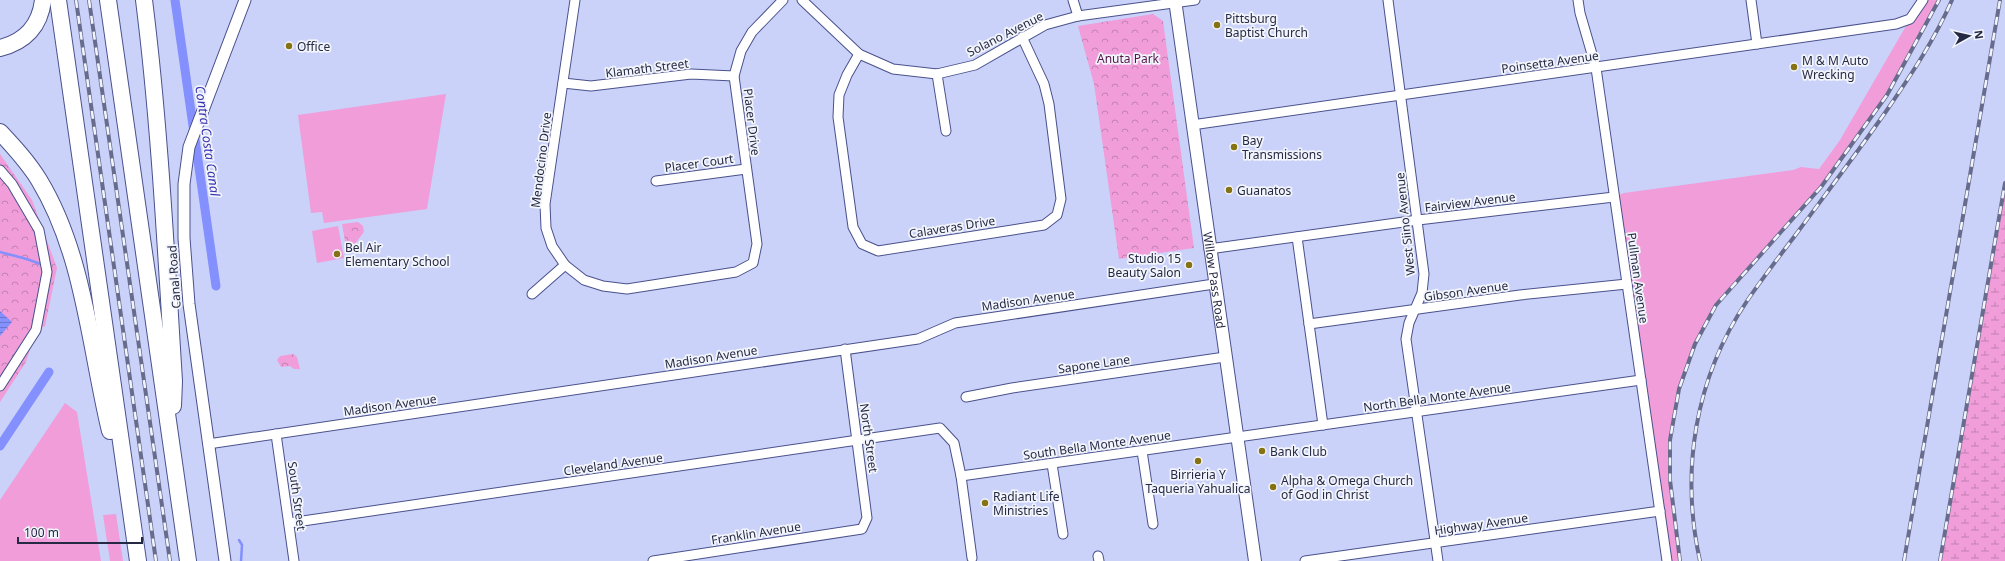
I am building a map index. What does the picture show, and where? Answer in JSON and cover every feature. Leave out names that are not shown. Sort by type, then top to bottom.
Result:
[{"type":"highway","points":[[0,48],[22,40],[30,32],[38,22],[43,0]]},
{"type":"highway","points":[[58,0],[138,561]]},
{"type":"highway","points":[[108,0],[188,561]]},
{"type":"highway","points":[[144,0],[154,84],[162,175],[174,381],[172,445]]},
{"type":"highway","points":[[0,132],[25,160],[38,179],[60,223],[76,272],[100,390],[132,522]]},
{"type":"main road","name":"Willow Pass Road","points":[[1175,1],[1209,249],[1255,561]]},
{"type":"street","name":"Canal Road","points":[[225,561],[193,336],[186,272],[184,184],[189,147],[245,0]]},
{"type":"street","name":"Mendocino Drive","points":[[575,0],[545,204],[546,228],[552,246],[565,265],[584,280],[603,286],[628,289],[736,272],[753,263]]},
{"type":"street","name":"Placer Drive","points":[[753,263],[757,244],[734,76],[741,51],[752,32],[783,0]]},
{"type":"street","name":"Solano Avenue","points":[[802,0],[859,54],[893,69],[937,74],[975,65],[1045,25],[1078,16],[1175,1],[1195,0]]},
{"type":"street","points":[[1073,0],[1078,16]]},
{"type":"street","name":"West Siino Avenue","points":[[1388,0],[1424,274],[1422,293],[1414,310],[1406,339],[1438,561]]},
{"type":"street","name":"Pullman Avenue","points":[[1578,0],[1580,13],[1596,68],[1667,561]]},
{"type":"street","points":[[1750,0],[1757,44]]},
{"type":"street","name":"Poinsetta Avenue","points":[[1192,125],[1896,24],[1910,19],[1923,0]]},
{"type":"street","name":"Calaveras Drive","points":[[859,54],[847,75],[839,95],[838,117],[853,227],[862,244],[878,251],[1044,225],[1057,215],[1061,198],[1049,104],[1044,84],[1022,37]]},
{"type":"street","name":"Klamath Street","points":[[563,83],[591,86],[691,74],[734,76]]},
{"type":"street","points":[[937,74],[946,131]]},
{"type":"street","name":"Placer Court","points":[[656,181],[746,169]]},
{"type":"street","points":[[0,170],[12,184],[39,230],[48,272],[36,330],[0,386]]},
{"type":"street","name":"Fairview Avenue","points":[[1209,249],[1418,220],[1614,197]]},
{"type":"street","points":[[1298,237],[1323,425]]},
{"type":"street","points":[[532,294],[565,265]]},
{"type":"street","name":"Madison Avenue","points":[[208,444],[918,339],[955,323],[1214,284]]},
{"type":"street","name":"Gibson Avenue","points":[[1309,324],[1520,295],[1627,284]]},
{"type":"street","name":"North Street","points":[[844,349],[867,518],[862,529]]},
{"type":"street","name":"Sapone Lane","points":[[966,397],[1012,388],[1225,357]]},
{"type":"street","name":"North Bella Monte Avenue","points":[[1236,436],[1641,380]]},
{"type":"street","name":"Cleveland Avenue","points":[[289,523],[940,428],[954,443],[961,476]]},
{"type":"street","name":"South Street","points":[[276,434],[294,561]]},
{"type":"street","name":"South Bella Monte Avenue","points":[[961,476],[1142,451],[1236,436]]},
{"type":"street","points":[[1142,451],[1153,524]]},
{"type":"street","points":[[1052,464],[1063,534]]},
{"type":"street","points":[[961,476],[972,558]]},
{"type":"street","name":"Highway Avenue","points":[[1305,561],[1660,510]]},
{"type":"street","name":"Franklin Avenue","points":[[653,561],[862,529]]},
{"type":"green space","points":[[1923,0],[1939,0],[1887,95],[1821,187],[1716,305],[1695,344],[1679,389],[1670,440],[1670,480],[1680,561],[1667,561],[1614,197],[1624,193],[1793,170],[1801,167],[1819,169],[1840,140],[1910,19]]},
{"type":"green space","name":"Anuta Park","points":[[1153,14],[1163,21],[1194,248],[1119,259],[1094,84],[1078,26]]},
{"type":"green space","points":[[446,94],[427,209],[324,223],[322,212],[311,213],[298,115]]},
{"type":"green space","points":[[0,154],[32,200],[57,268],[45,326],[36,330],[26,362],[0,402]]},
{"type":"green space","points":[[2005,185],[2005,561],[1940,561]]},
{"type":"green space","points":[[358,222],[363,226],[364,232],[354,245],[346,247],[342,224]]},
{"type":"green space","points":[[338,226],[344,258],[317,263],[312,231]]},
{"type":"green space","points":[[293,354],[297,357],[300,369],[294,369],[290,366],[281,367],[277,360],[280,356]]},
{"type":"green space","points":[[65,403],[77,412],[101,561],[0,561],[0,500]]},
{"type":"green space","points":[[116,514],[123,561],[110,561],[103,515]]},
{"type":"water","points":[[0,311],[12,322],[0,336]]},
{"type":"waterway","name":"Contra Costa Canal","points":[[175,0],[216,286]]},
{"type":"waterway","points":[[0,252],[40,264]]},
{"type":"waterway","name":"Contra Costa Canal","points":[[0,446],[49,372]]},
{"type":"waterway","points":[[239,540],[242,545],[241,561]]},
{"type":"railway","points":[[76,0],[156,561]]},
{"type":"railway","points":[[89,0],[170,561]]},
{"type":"railway","points":[[1680,561],[1670,480],[1670,440],[1679,389],[1695,344],[1716,305],[1821,187],[1887,95],[1939,0]]},
{"type":"railway","points":[[1700,561],[1694,527],[1692,459],[1696,426],[1704,393],[1715,361],[1729,331],[1747,301],[1905,84],[1930,43],[1952,0]]},
{"type":"railway","points":[[1904,561],[2000,0]]},
{"type":"railway","points":[[1940,561],[2005,183]]},
{"type":"place","name":"Pittsburg Baptist Church","points":[[1217,25]]},
{"type":"place","name":"Office","points":[[289,46]]},
{"type":"place","name":"M & M Auto Wrecking","points":[[1794,67]]},
{"type":"place","name":"Bay Transmissions","points":[[1234,147]]},
{"type":"place","name":"Guanatos","points":[[1229,190]]},
{"type":"place","name":"Bel Air Elementary School","points":[[337,254]]},
{"type":"place","name":"Studio 15 Beauty Salon","points":[[1189,265]]},
{"type":"place","name":"Bank Club","points":[[1262,451]]},
{"type":"place","name":"Birrieria Y Taqueria Yahualica","points":[[1198,461]]},
{"type":"place","name":"Alpha & Omega Church of God in Christ","points":[[1273,487]]},
{"type":"place","name":"Radiant Life Ministries","points":[[985,503]]}]
